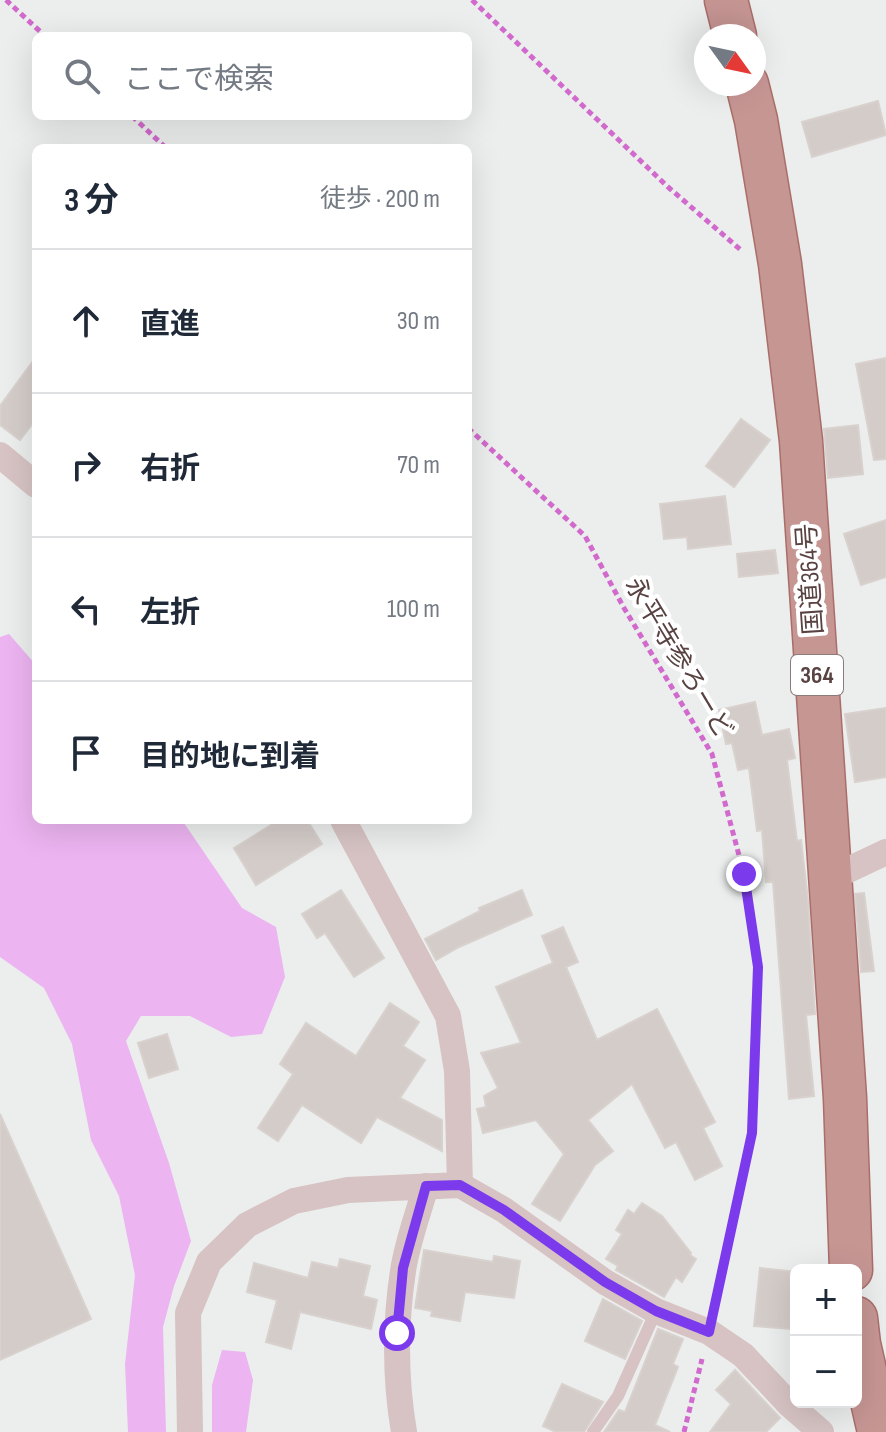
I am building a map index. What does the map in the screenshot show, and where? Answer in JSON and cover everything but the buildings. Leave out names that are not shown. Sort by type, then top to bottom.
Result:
[{"type":"highway","points":[[726,0],[732,24]]},
{"type":"highway","name":"国道364号","points":[[750,96],[780,264],[801,441],[845,1098],[851,1264]]},
{"type":"highway","points":[[858,1336],[879,1432]]},
{"type":"street","points":[[0,455],[32,482]]},
{"type":"street","points":[[345,824],[448,1016],[457,1071],[460,1185]]},
{"type":"street","points":[[829,879],[886,852]]},
{"type":"street","points":[[190,1432],[188,1313],[209,1262],[247,1225],[294,1201],[348,1190],[460,1185],[504,1210],[605,1282],[656,1311],[709,1332],[743,1355],[790,1405],[821,1432]]},
{"type":"street","points":[[404,1432],[399,1404],[397,1333],[403,1268],[426,1186]]},
{"type":"lane","points":[[593,1432],[618,1396],[656,1311]]},
{"type":"path","points":[[6,0],[41,32]]},
{"type":"path","points":[[472,0],[668,187],[750,258],[780,264]]},
{"type":"path","points":[[136,120],[162,144]]},
{"type":"path","name":"永平寺参ろーど","points":[[472,432],[585,536],[624,608],[712,754],[744,874],[758,967],[752,1133],[684,1432]]},
{"type":"shaded area","points":[[9,634],[32,660],[32,824],[185,824],[242,908],[276,927],[285,977],[262,1034],[231,1037],[190,1016],[141,1016],[126,1041],[169,1163],[191,1241],[163,1327],[166,1432],[128,1432],[125,1364],[135,1275],[119,1196],[91,1140],[72,1044],[44,988],[0,957],[0,637]]},
{"type":"shaded area","points":[[222,1350],[245,1352],[253,1380],[246,1432],[212,1432],[212,1385]]},
{"type":"route","points":[[397,1333],[403,1268],[426,1186],[460,1185],[504,1210],[605,1282],[656,1311],[709,1332],[752,1133],[758,967],[744,874]]}]
